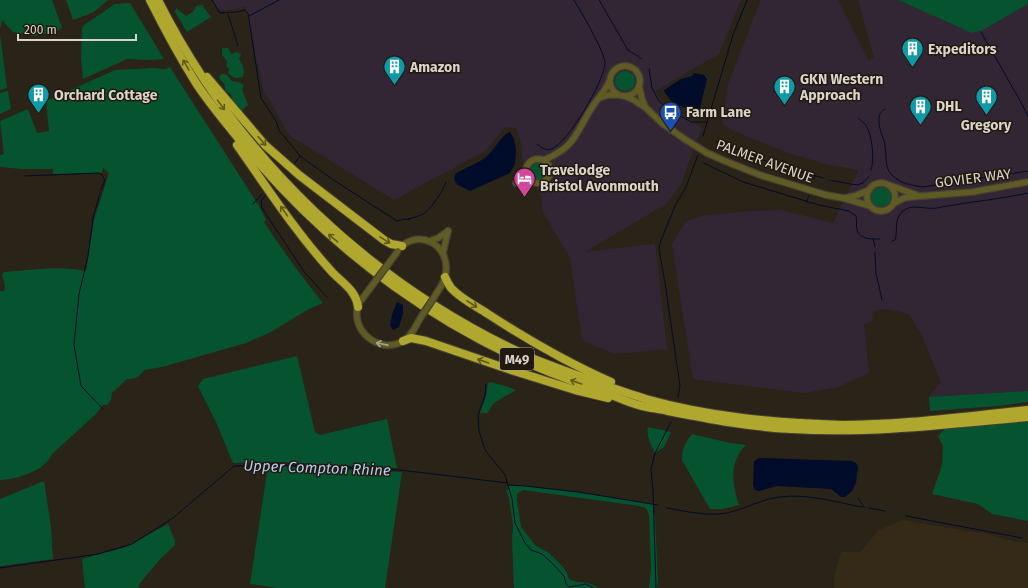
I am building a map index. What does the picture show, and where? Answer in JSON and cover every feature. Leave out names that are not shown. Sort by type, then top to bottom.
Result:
[{"type":"highway","name":"M49","points":[[150,0],[207,103],[297,230],[332,272],[354,294],[358,307]]},
{"type":"highway","name":"M49","points":[[158,0],[167,18],[210,90],[258,152],[289,187],[374,265],[420,297],[504,345],[544,363],[639,397],[695,411],[744,418],[842,425],[897,422],[1028,410]]},
{"type":"highway","name":"M49","points":[[191,58],[265,144],[285,162],[384,240],[400,249]]},
{"type":"highway","name":"M49","points":[[197,84],[253,157],[286,194],[326,233],[371,270],[456,327],[500,351],[542,370],[641,406]]},
{"type":"highway","name":"M49","points":[[445,277],[451,288],[462,297],[536,344],[577,367],[663,404]]},
{"type":"highway","name":"M49","points":[[403,341],[411,338],[426,341],[575,390],[641,406],[715,420],[791,429],[840,431],[896,429],[1028,417]]},
{"type":"street","points":[[560,152],[544,160],[537,159],[531,161],[526,172],[516,183],[532,181],[538,183],[548,177],[553,161],[574,139],[591,108],[609,82],[609,78],[614,70],[625,65],[633,68],[638,73],[640,77],[639,85],[642,99],[646,108]]},
{"type":"street","points":[[609,82],[612,90],[622,96]]},
{"type":"street","points":[[599,98],[608,95],[622,96],[634,93],[639,85]]},
{"type":"street","name":"PALMER AVENUE","points":[[622,96],[632,99],[646,108],[675,133],[707,153],[724,161],[760,175],[826,195],[843,198],[870,206]]},
{"type":"street","points":[[544,160],[547,162],[550,169]]},
{"type":"street","points":[[526,172],[527,176],[532,181]]},
{"type":"street","name":"GOVIER WAY","points":[[894,203],[904,198],[972,192],[1028,182]]},
{"type":"street","points":[[879,183],[889,185],[894,191],[894,203],[890,208],[883,211],[875,210],[870,206],[867,198],[869,190],[879,183]]},
{"type":"street","name":"GOVIER WAY","points":[[889,185],[922,196]]},
{"type":"street","name":"PALMER AVENUE","points":[[843,198],[855,196],[869,190]]},
{"type":"street","points":[[430,241],[443,253],[447,266],[445,277],[422,317],[409,336],[403,341],[392,345],[383,345],[377,344],[367,337],[359,325],[357,317],[358,307],[365,295],[400,249],[415,240],[430,241],[438,238],[448,231],[445,238],[443,253]]},
{"type":"shaded area","points":[[213,0],[741,0],[719,54],[655,91],[661,100],[702,128],[680,186],[666,204],[585,252],[655,244],[667,349],[614,354],[582,340],[570,258],[542,210],[541,195],[523,165],[521,143],[516,128],[506,127],[485,151],[394,200],[289,135],[263,89],[246,7],[220,11]]},
{"type":"shaded area","points":[[761,0],[838,0],[869,61],[874,57],[858,0],[898,0],[972,33],[983,30],[1028,4],[1028,391],[929,397],[941,382],[921,334],[909,314],[888,309],[873,311],[872,321],[864,324],[869,373],[838,387],[805,393],[693,379],[672,244],[685,222],[700,216],[751,211],[781,210],[833,223],[859,170],[829,165],[788,153],[732,130],[722,124],[728,84]]},
{"type":"shaded area","points":[[903,520],[1028,543],[1028,588],[834,588],[834,576],[841,552],[860,552],[879,530]]},
{"type":"green space","points":[[0,0],[52,0],[62,28],[55,32],[34,36],[13,32],[2,20],[0,29]]},
{"type":"green space","points":[[66,0],[108,0],[94,12],[73,20]]},
{"type":"green space","points":[[898,0],[1028,0],[1028,4],[983,30],[972,33]]},
{"type":"green space","points":[[130,3],[164,59],[127,59],[83,79],[81,59],[82,28],[84,25],[115,4]]},
{"type":"green space","points":[[202,5],[211,17],[187,32],[175,12],[176,8],[186,16],[193,12],[196,6]]},
{"type":"green space","points":[[0,34],[7,88],[0,90]]},
{"type":"green space","points":[[222,48],[228,48],[231,54],[237,52],[241,54],[239,59],[243,67],[243,77],[235,78],[228,73],[229,68],[226,67],[227,61],[222,55]]},
{"type":"green space","points":[[170,67],[259,206],[266,220],[264,222],[292,263],[323,303],[309,309],[269,333],[246,343],[162,367],[144,370],[137,377],[127,379],[112,393],[111,400],[107,405],[103,405],[96,414],[52,454],[43,465],[23,476],[0,480],[0,291],[4,291],[5,287],[2,274],[4,272],[45,268],[66,268],[86,271],[94,220],[109,173],[103,168],[102,173],[53,174],[53,169],[0,167],[0,155],[4,154],[0,121],[28,109],[37,133],[49,131],[46,101],[115,70],[153,68],[165,69]]},
{"type":"green space","points":[[625,71],[632,74],[635,81],[632,88],[625,91],[618,88],[615,81],[618,74]]},
{"type":"green space","points":[[221,74],[226,75],[232,81],[244,85],[242,89],[248,105],[243,111],[234,104],[231,94],[225,91],[225,85],[219,78]]},
{"type":"green space","points":[[8,91],[11,109],[0,114],[0,93]]},
{"type":"green space","points":[[538,162],[544,165],[547,171],[544,177],[538,180],[532,177],[529,171],[532,165]]},
{"type":"green space","points":[[881,187],[888,190],[891,197],[888,204],[881,207],[874,204],[871,197],[874,190]]},
{"type":"green space","points":[[297,356],[315,432],[320,435],[387,419],[397,468],[276,462],[233,463],[216,422],[198,386],[203,379]]},
{"type":"green space","points":[[490,382],[516,390],[494,403],[487,413],[480,413],[486,396],[488,383]]},
{"type":"green space","points":[[1028,391],[1028,402],[998,406],[930,411],[929,397]]},
{"type":"green space","points":[[1028,422],[1028,521],[992,514],[978,504],[932,494],[942,465],[943,446],[938,436],[945,429]]},
{"type":"green space","points":[[648,427],[671,432],[664,447],[655,453],[648,437]]},
{"type":"green space","points":[[692,434],[730,443],[746,445],[737,458],[734,466],[735,489],[739,505],[722,509],[710,509],[682,460],[684,446]]},
{"type":"green space","points":[[268,466],[402,472],[385,588],[278,588],[250,584]]},
{"type":"green space","points":[[44,481],[51,527],[53,559],[0,566],[0,499]]},
{"type":"green space","points":[[508,485],[578,492],[653,504],[653,514],[655,515],[657,588],[649,588],[651,568],[649,515],[646,508],[523,490],[517,494],[521,527],[535,545],[549,553],[563,567],[569,579],[576,582],[594,585],[598,588],[514,588],[512,541],[513,525],[509,498],[506,490],[509,489]]},
{"type":"green space","points":[[168,524],[175,541],[175,545],[161,558],[140,583],[138,588],[85,588],[82,559],[126,547]]},
{"type":"water","points":[[694,73],[704,75],[707,79],[700,108],[697,110],[688,109],[673,101],[664,90],[681,79],[692,76]]},
{"type":"water","points":[[510,132],[514,139],[516,150],[515,164],[510,173],[470,191],[458,185],[454,180],[455,174],[486,157],[504,136]]},
{"type":"water","points":[[397,302],[403,305],[403,313],[399,327],[393,330],[390,325]]},
{"type":"water","points":[[759,458],[852,461],[856,463],[858,467],[856,483],[852,491],[845,497],[841,497],[831,489],[777,486],[759,491],[755,490],[753,485],[754,461]]},
{"type":"waterway","points":[[212,0],[220,13],[245,10],[248,13],[261,98],[276,121],[279,130],[300,156],[332,179],[397,221],[405,219],[409,220]]},
{"type":"waterway","points":[[249,16],[279,0]]},
{"type":"waterway","points":[[537,144],[547,150],[558,145],[575,125],[584,111],[599,83],[603,71],[605,63],[601,50],[574,0]]},
{"type":"waterway","points":[[599,0],[628,50],[642,59]]},
{"type":"waterway","points":[[703,136],[733,35],[747,0]]},
{"type":"waterway","points":[[228,14],[238,46]]},
{"type":"waterway","points":[[981,32],[1028,117]]},
{"type":"waterway","points":[[649,69],[652,88],[659,101],[668,109],[691,122],[707,122]]},
{"type":"waterway","points":[[885,109],[880,114],[879,122],[886,150],[887,165],[889,172],[902,182],[923,187],[1028,171]]},
{"type":"waterway","points":[[858,118],[865,124],[871,139],[873,160],[871,170]]},
{"type":"waterway","points":[[716,141],[766,161],[823,178]]},
{"type":"waterway","points":[[678,397],[680,386],[659,249],[675,206],[686,187],[698,155]]},
{"type":"waterway","points":[[295,163],[300,156]]},
{"type":"waterway","points":[[704,163],[743,182],[819,205],[849,211],[856,216],[857,230],[861,236],[880,239]]},
{"type":"waterway","points":[[24,176],[99,173],[105,180],[101,190]]},
{"type":"waterway","points":[[829,180],[857,185],[863,183],[869,176]]},
{"type":"waterway","points":[[408,219],[426,212],[436,200],[446,182]]},
{"type":"waterway","points":[[100,193],[93,218],[88,256],[79,294],[74,345],[81,386],[103,409]]},
{"type":"waterway","points":[[892,241],[895,240],[899,216],[909,208],[938,208],[1028,193]]},
{"type":"waterway","points":[[253,204],[262,194]]},
{"type":"waterway","points":[[265,196],[261,201],[262,208],[305,273],[327,297]]},
{"type":"waterway","points":[[807,201],[809,196]]},
{"type":"waterway","points":[[873,239],[875,247]]},
{"type":"waterway","points":[[875,252],[876,273],[882,300]]},
{"type":"waterway","points":[[486,384],[485,396],[478,415],[479,431],[485,450],[505,475],[512,499],[515,523],[525,543],[531,550],[542,554],[550,561],[564,576],[566,584],[569,587],[586,584],[594,588]]},
{"type":"waterway","points":[[656,588],[651,469],[655,453],[671,422]]},
{"type":"waterway","name":"Upper Compton Rhine","points":[[0,568],[98,554],[132,544],[173,518],[234,466],[275,465],[400,470],[508,483]]},
{"type":"waterway","points":[[508,485],[578,492],[658,505]]},
{"type":"waterway","points":[[667,508],[699,513],[719,514],[733,512],[761,502],[785,496],[818,498],[862,507]]},
{"type":"waterway","points":[[858,498],[864,507]]},
{"type":"waterway","points":[[869,508],[885,511]]},
{"type":"waterway","points":[[906,516],[1022,538]]},
{"type":"place","name":"Expeditors","points":[[912,68]]},
{"type":"place","name":"Amazon","points":[[395,86]]},
{"type":"place","name":"GKN Western Approach","points":[[785,106]]},
{"type":"place","name":"Orchard Cottage","points":[[38,114]]},
{"type":"place","name":"Gregory","points":[[986,116]]},
{"type":"place","name":"DHL","points":[[920,126]]},
{"type":"place","name":"Farm Lane","points":[[671,132]]},
{"type":"place","name":"Travelodge Bristol Avonmouth","points":[[524,198]]}]
